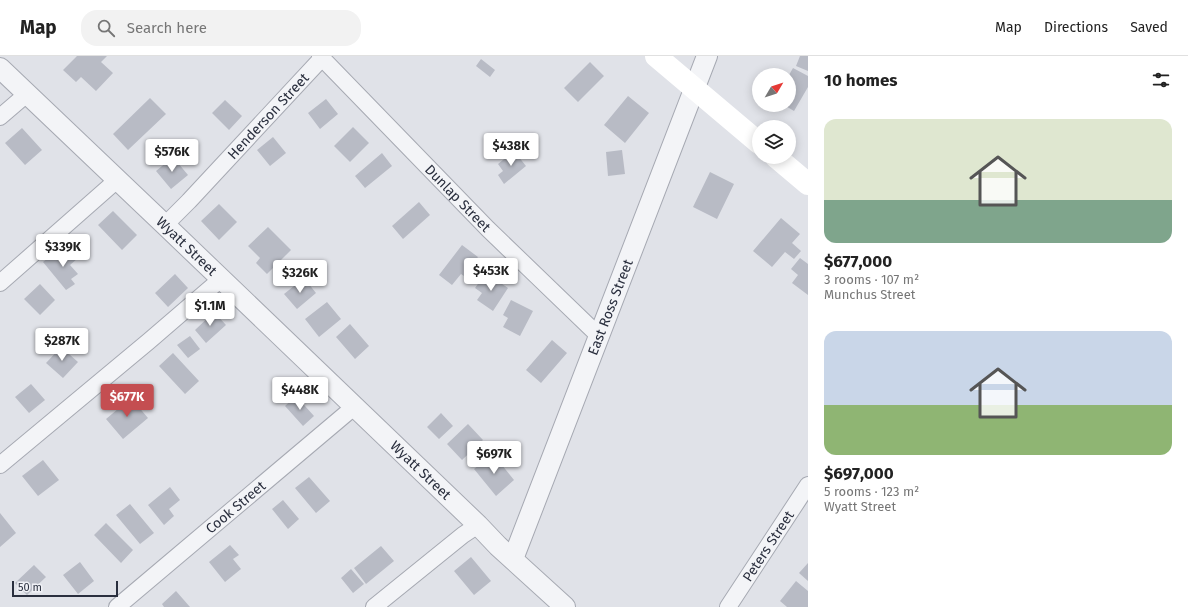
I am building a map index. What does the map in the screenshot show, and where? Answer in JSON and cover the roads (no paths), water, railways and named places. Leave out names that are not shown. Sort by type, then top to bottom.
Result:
[{"type":"main road","points":[[656,56],[752,136]]},
{"type":"main road","points":[[784,164],[808,184]]},
{"type":"street","name":"East Ross Street","points":[[513,559],[696,88],[707,56]]},
{"type":"street","name":"Henderson Street","points":[[165,225],[189,201],[321,57]]},
{"type":"street","name":"Dunlap Street","points":[[321,57],[488,229],[599,336]]},
{"type":"street","name":"Wyatt Street","points":[[0,68],[146,206],[478,525],[498,546],[565,607]]},
{"type":"street","points":[[0,117],[28,93]]},
{"type":"street","points":[[0,283],[117,180]]},
{"type":"street","points":[[0,465],[149,342],[221,279]]},
{"type":"street","name":"Cook Street","points":[[117,607],[354,407]]},
{"type":"street","name":"Peters Street","points":[[728,607],[808,485]]},
{"type":"street","points":[[374,607],[463,535],[478,525]]}]
